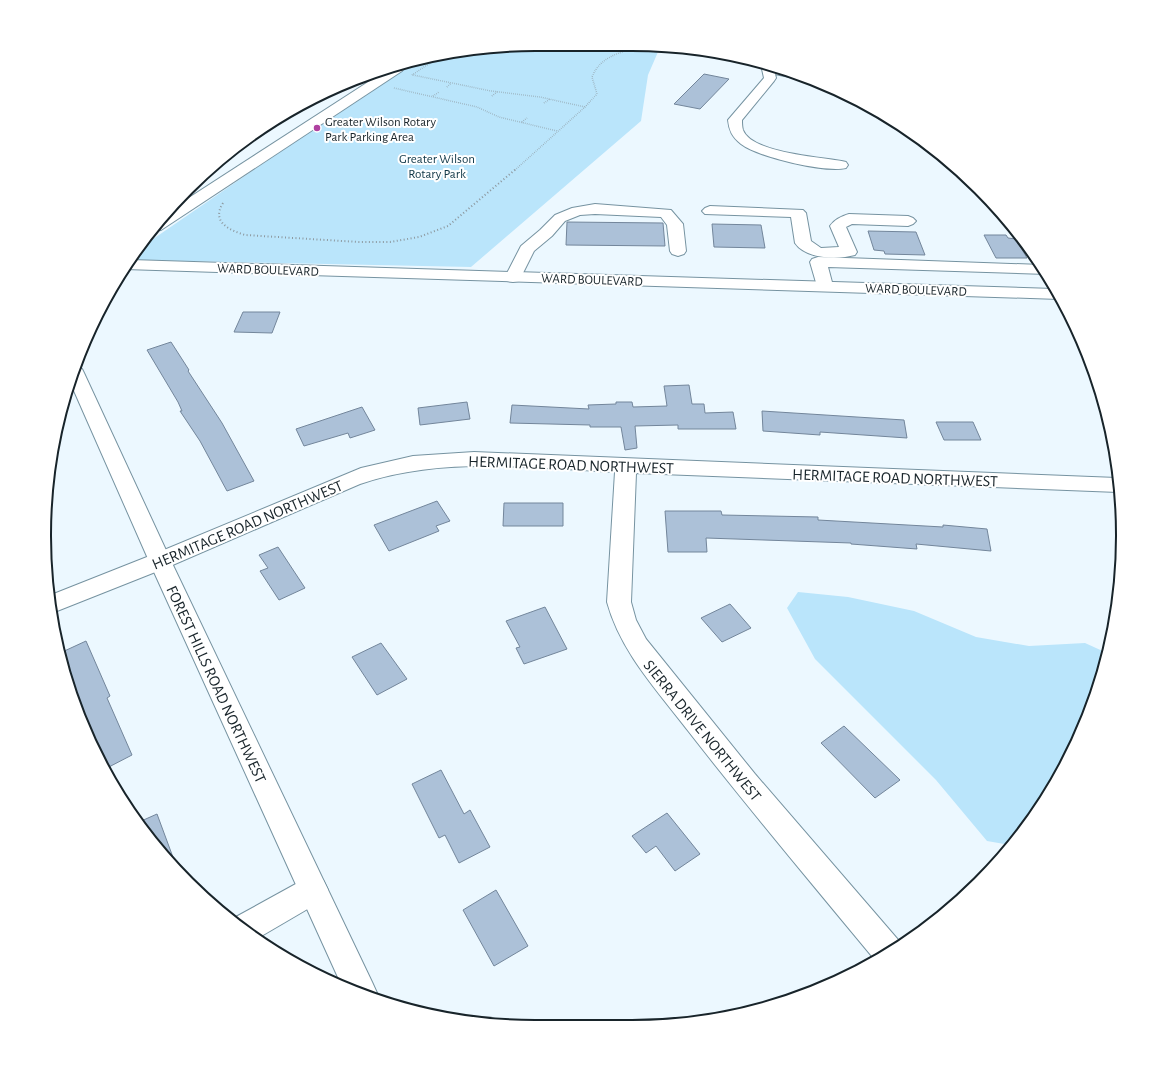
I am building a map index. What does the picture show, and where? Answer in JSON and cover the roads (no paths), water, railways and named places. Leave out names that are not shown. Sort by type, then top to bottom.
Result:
[{"type":"street","points":[[768,71],[770,78],[735,120],[734,127],[740,138],[758,149],[771,153],[822,164],[841,165]]},
{"type":"street","points":[[170,217],[388,75]]},
{"type":"street","points":[[513,277],[527,249],[546,233],[560,218],[577,212],[595,209],[666,213],[675,224],[678,251]]},
{"type":"street","points":[[710,211],[798,213],[803,243],[818,257],[825,286]]},
{"type":"street","points":[[818,257],[849,252],[838,226],[849,219],[908,221]]},
{"type":"street","points":[[818,257],[1036,270]]},
{"type":"street","name":"WARD BOULEVARD","points":[[134,265],[1051,294]]},
{"type":"street","name":"FOREST HILLS ROAD NORTHWEST","points":[[78,379],[160,561],[357,986]]},
{"type":"street","name":"HERMITAGE ROAD NORTHWEST","points":[[56,603],[160,561],[353,479],[396,465],[440,459],[1113,485]]},
{"type":"street","name":"SIERRA DRIVE NORTHWEST","points":[[626,467],[618,582],[619,602],[624,620],[637,646],[745,783],[884,949]]},
{"type":"street","points":[[250,926],[313,890]]},
{"type":"place","name":"Greater Wilson Rotary Park Parking Area","points":[[317,128]]},
{"type":"park label","name":"Greater Wilson Rotary Park","points":[[437,166]]}]
